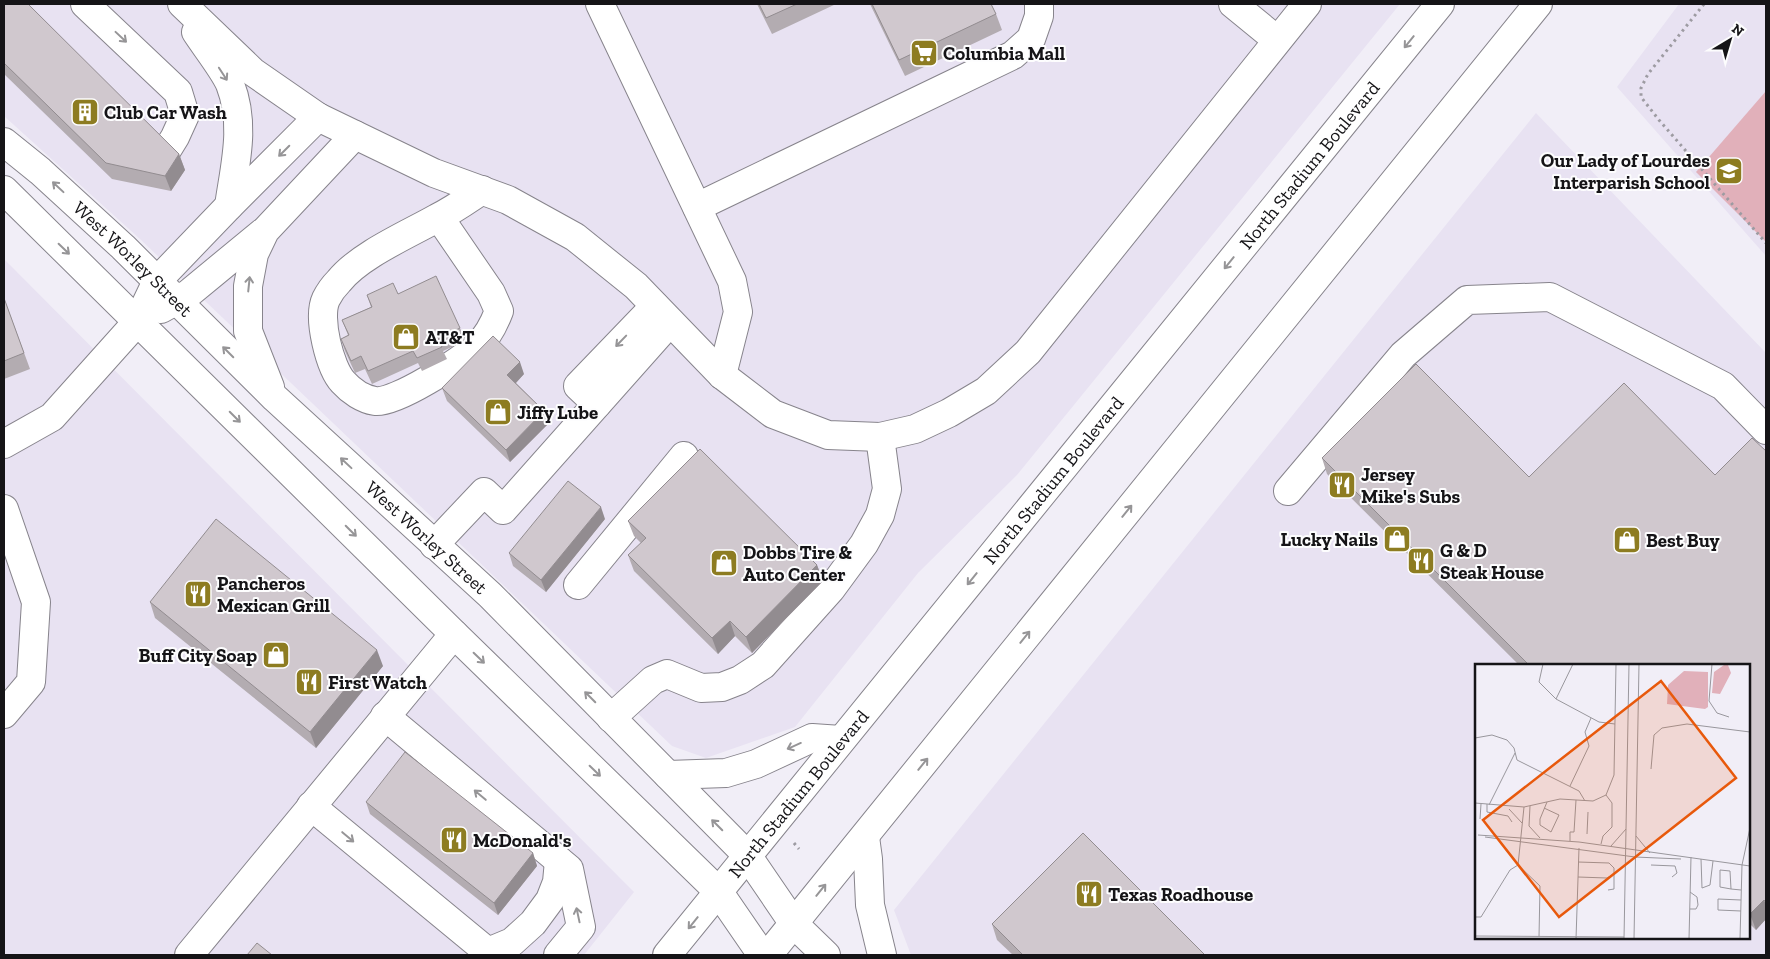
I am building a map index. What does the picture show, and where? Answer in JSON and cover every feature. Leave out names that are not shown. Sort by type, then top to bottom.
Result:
[{"type":"main road","points":[[85,4],[178,92],[185,115],[167,150]]},
{"type":"main road","points":[[180,4],[253,72],[318,117],[434,174],[508,200],[575,237],[636,286],[722,375],[773,414],[828,435],[880,436],[915,430],[949,413],[986,391],[1028,352],[1307,4]]},
{"type":"main road","points":[[180,4],[229,83],[238,118],[239,138],[228,206]]},
{"type":"main road","points":[[600,4],[732,282],[738,312],[722,375]]},
{"type":"main road","points":[[698,207],[1013,55],[1031,39],[1039,16],[1040,4]]},
{"type":"main road","points":[[1233,4],[1277,40]]},
{"type":"main road","name":"North Stadium Boulevard","points":[[667,955],[1440,4]]},
{"type":"main road","points":[[768,955],[1538,4]]},
{"type":"main road","points":[[4,444],[52,417],[138,322],[157,281],[228,206],[318,117]]},
{"type":"main road","points":[[138,322],[188,294],[265,230],[355,136]]},
{"type":"main road","name":"West Worley Street","points":[[4,142],[40,170],[177,300],[275,398],[490,595],[747,855],[794,924],[826,955]]},
{"type":"main road","points":[[4,190],[454,634],[718,891],[762,955]]},
{"type":"main road","points":[[439,218],[491,293],[499,312],[493,328],[478,346],[443,371],[402,394],[377,402],[362,398],[342,381],[329,355],[322,326],[325,301],[338,282],[352,267],[399,238],[439,218],[482,190]]},
{"type":"main road","points":[[265,230],[254,254],[248,286],[248,331],[275,398]]},
{"type":"main road","points":[[1288,492],[1403,355],[1467,300],[1550,297],[1723,386],[1766,430]]},
{"type":"main road","points":[[598,404],[578,386],[662,314]]},
{"type":"main road","points":[[434,545],[484,492],[503,510],[598,404],[662,314]]},
{"type":"main road","points":[[611,718],[652,680],[667,674],[701,688],[722,687],[740,680],[763,665],[832,589],[864,544],[880,515],[887,489],[880,436]]},
{"type":"main road","points":[[578,586],[684,456]]},
{"type":"main road","points":[[4,508],[36,602],[30,682],[4,714]]},
{"type":"main road","points":[[189,955],[454,634]]},
{"type":"main road","points":[[385,716],[569,868],[581,927],[558,955]]},
{"type":"main road","points":[[668,775],[726,773],[756,764],[812,738],[841,740]]},
{"type":"main road","points":[[311,806],[495,954],[533,923],[550,900],[557,882],[559,861]]},
{"type":"main road","points":[[865,837],[870,905],[882,955]]},
{"type":"path","points":[[1704,4],[1648,74],[1641,88],[1641,97],[1766,243]]},
{"type":"shaded area","name":"Columbia Mall","points":[[4,4],[1400,4],[1017,475],[918,573],[795,727],[706,758],[672,746],[140,239],[4,116]]},
{"type":"shaded area","name":"Our Lady of Lourdes Interparish School","points":[[1679,4],[1766,4],[1766,256],[1617,87]]},
{"type":"shaded area","points":[[1766,91],[1766,242],[1696,172]]},
{"type":"shaded area","points":[[1536,113],[1766,353],[1766,955],[911,955],[894,910]]},
{"type":"shaded area","points":[[4,259],[634,892],[584,955],[4,955]]},
{"type":"building","name":"Club Car Wash","points":[[4,4],[28,4],[179,154],[165,176],[106,163],[4,63]]},
{"type":"building","points":[[759,4],[797,4],[766,18]]},
{"type":"building","name":"Columbia Mall","points":[[872,4],[991,4],[996,14],[899,60]]},
{"type":"building","name":"AT&T","points":[[436,276],[460,328],[438,339],[442,347],[417,358],[413,351],[368,371],[361,356],[351,361],[341,339],[349,335],[342,320],[372,307],[367,295],[393,283],[398,294]]},
{"type":"building","points":[[4,298],[24,353],[4,361]]},
{"type":"building","name":"Jiffy Lube","points":[[493,336],[520,362],[507,375],[544,411],[506,450],[442,388]]},
{"type":"building","name":"Best Buy","points":[[1416,364],[1529,477],[1624,383],[1715,475],[1752,438],[1766,451],[1766,902],[1764,900],[1750,914],[1750,664],[1528,664],[1322,458]]},
{"type":"building","name":"Dobbs Tire & Auto Center","points":[[700,449],[817,565],[746,637],[730,621],[712,638],[628,555],[646,538],[628,521]]},
{"type":"building","points":[[568,481],[601,507],[541,580],[509,553]]},
{"type":"building","points":[[216,519],[377,650],[310,732],[150,602]]},
{"type":"building","name":"McDonald's","points":[[405,752],[533,853],[494,903],[366,802]]},
{"type":"building","name":"Texas Roadhouse","points":[[1083,833],[1205,955],[1023,955],[992,924]]},
{"type":"building","points":[[257,943],[272,955],[247,955]]},
{"type":"place","name":"Columbia Mall","points":[[924,53]]},
{"type":"place","name":"Club Car Wash","points":[[85,112]]},
{"type":"place","name":"Our Lady of Lourdes Interparish School","points":[[1729,171]]},
{"type":"place","name":"AT&T","points":[[406,337]]},
{"type":"place","name":"Jiffy Lube","points":[[498,412]]},
{"type":"place","name":"Jersey Mike's Subs","points":[[1342,485]]},
{"type":"place","name":"Lucky Nails","points":[[1397,539]]},
{"type":"place","name":"Best Buy","points":[[1627,540]]},
{"type":"place","name":"G & D Steak House","points":[[1421,561]]},
{"type":"place","name":"Dobbs Tire & Auto Center","points":[[724,563]]},
{"type":"place","name":"Pancheros Mexican Grill","points":[[198,594]]},
{"type":"place","name":"Buff City Soap","points":[[276,655]]},
{"type":"place","name":"First Watch","points":[[309,682]]},
{"type":"place","name":"McDonald's","points":[[454,840]]},
{"type":"place","name":"Texas Roadhouse","points":[[1089,894]]}]
